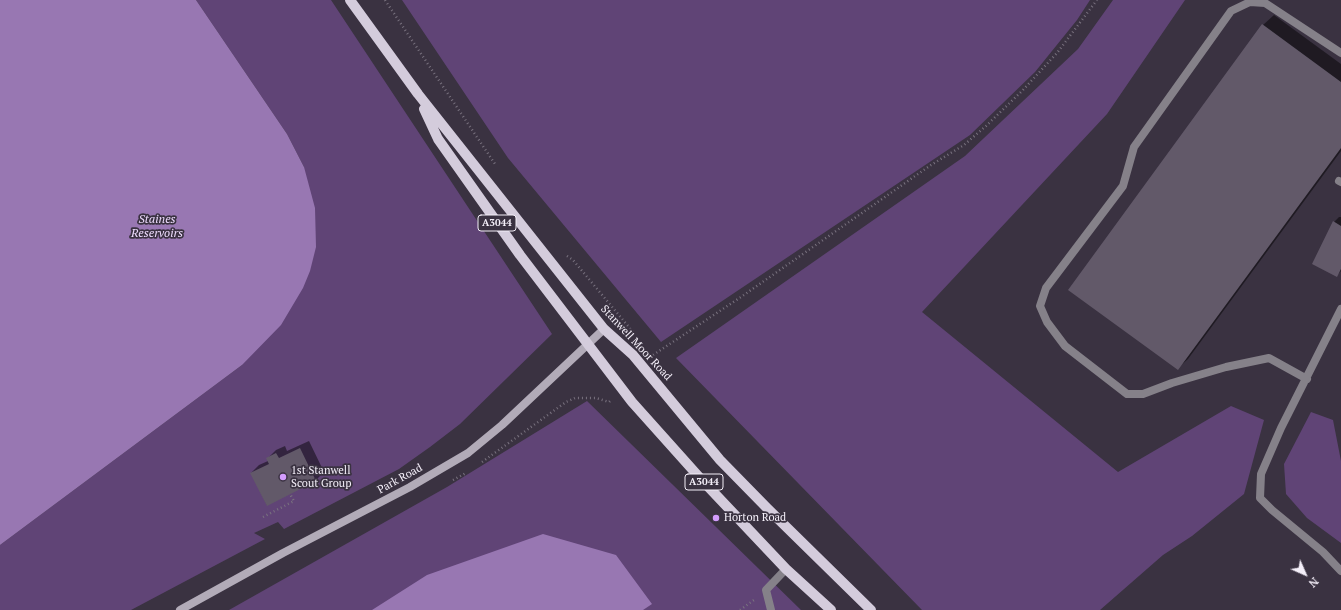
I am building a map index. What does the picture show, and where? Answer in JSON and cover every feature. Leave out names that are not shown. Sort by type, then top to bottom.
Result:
[{"type":"main road","name":"Stanwell Moor Road","points":[[350,0],[418,94],[604,329],[634,355],[720,460],[871,610]]},
{"type":"main road","name":"Stanwell Moor Road","points":[[418,94],[438,139],[520,255],[632,402],[700,478],[786,569],[831,610]]},
{"type":"main road","name":"Park Road","points":[[180,610],[283,553],[410,487],[468,453],[502,425],[604,329]]},
{"type":"street","points":[[1307,378],[1269,358],[1226,367],[1172,383],[1143,394],[1127,394],[1065,346],[1047,322],[1040,306],[1046,288],[1123,186],[1134,147],[1231,11],[1250,2],[1265,3],[1341,53]]},
{"type":"street","points":[[1341,309],[1281,428],[1261,474],[1260,498],[1272,510],[1323,552],[1341,571]]},
{"type":"street","points":[[771,610],[766,590],[786,569]]},
{"type":"path","points":[[385,0],[496,165]]},
{"type":"path","points":[[648,351],[652,356],[964,145],[1022,91],[1057,53],[1097,0]]},
{"type":"path","points":[[562,252],[573,260],[635,335]]},
{"type":"path","points":[[263,516],[294,501],[290,494]]},
{"type":"shaded area","points":[[196,0],[331,0],[552,334],[460,424],[399,469],[284,529],[278,522],[254,533],[265,539],[131,610],[0,610],[0,545],[242,365],[304,167],[287,134]]},
{"type":"shaded area","points":[[402,0],[1090,0],[1077,20],[1035,72],[970,135],[661,342],[508,158]]},
{"type":"shaded area","points":[[1113,0],[1185,0],[1107,114],[922,312],[1118,472],[1231,406],[1264,420],[1244,494],[1192,536],[1163,555],[1100,610],[922,610],[676,358],[965,156],[1078,49]]},
{"type":"shaded area","points":[[587,401],[801,610],[229,610],[447,487]]},
{"type":"shaded area","points":[[1311,412],[1333,420],[1341,461],[1341,543],[1307,518],[1286,494],[1284,464]]},
{"type":"water","name":"Staines Reservoirs","points":[[0,0],[196,0],[287,134],[304,167],[315,208],[316,247],[310,271],[303,288],[281,325],[242,365],[0,545]]},
{"type":"water","points":[[543,534],[616,555],[652,604],[643,610],[372,610],[427,575]]},
{"type":"building","points":[[1262,24],[1341,82],[1341,148],[1178,370],[1068,290]]},
{"type":"building","points":[[1333,221],[1341,226],[1341,269],[1337,277],[1312,264]]},
{"type":"building","name":"1st Stanwell Scout Group","points":[[300,448],[316,481],[267,506],[250,473],[269,464],[266,458],[276,453],[279,458]]},
{"type":"place","name":"1st Stanwell Scout Group","points":[[283,477]]},
{"type":"place","name":"Horton Road","points":[[716,518]]}]
